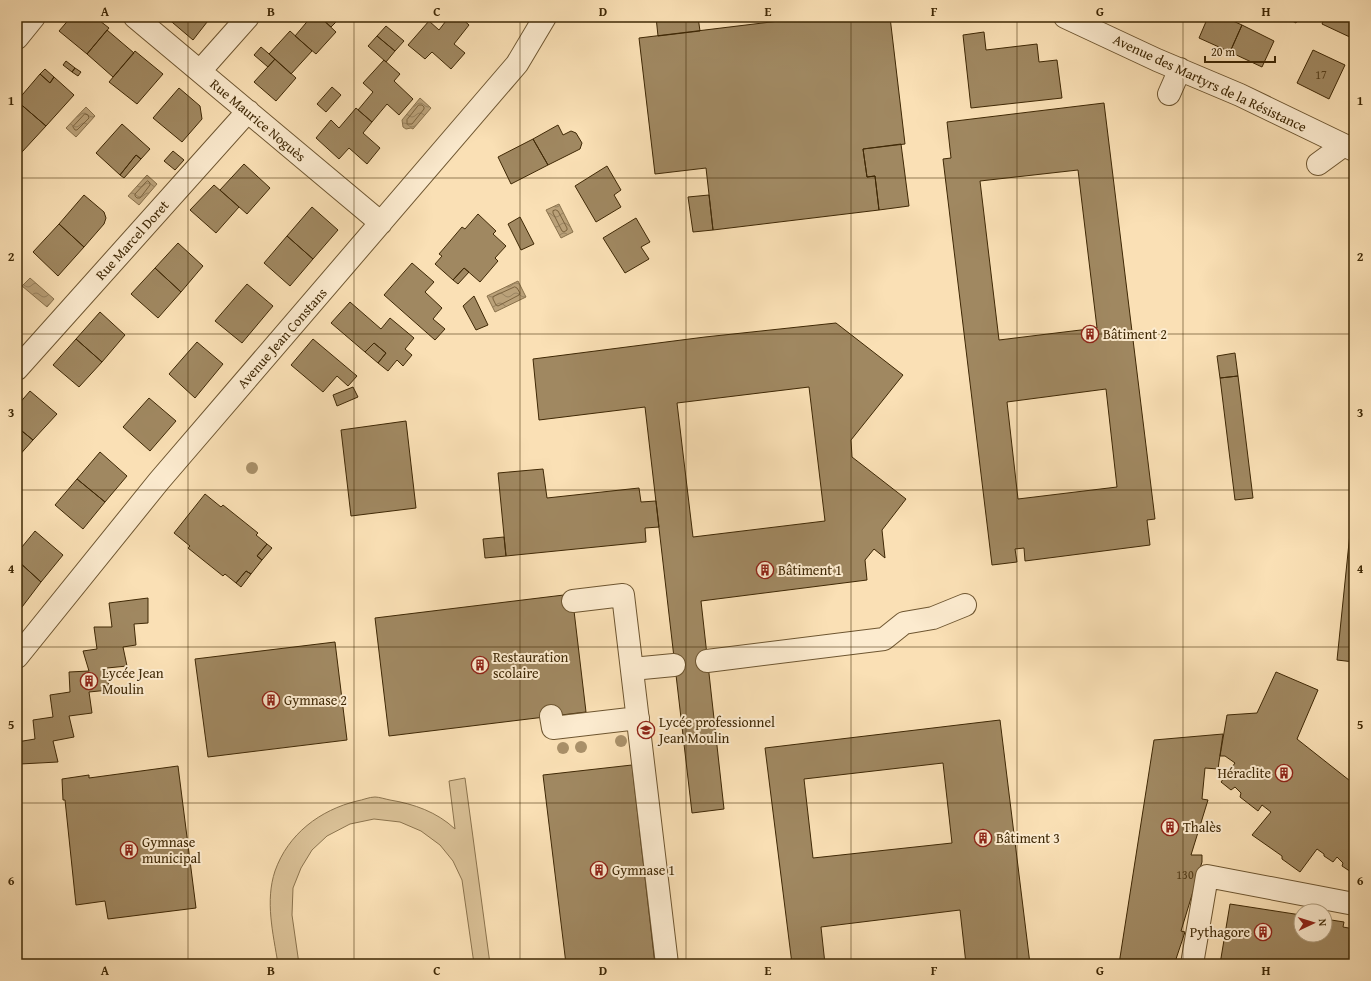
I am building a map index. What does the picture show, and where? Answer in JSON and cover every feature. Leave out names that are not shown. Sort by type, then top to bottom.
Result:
[{"type":"street","points":[[17,38],[34,17]]},
{"type":"street","name":"Rue Maurice Noguès","points":[[135,17],[381,223]]},
{"type":"street","points":[[200,71],[248,17]]},
{"type":"street","name":"Avenue Jean Constans","points":[[17,658],[159,481],[517,64],[545,17]]},
{"type":"street","name":"Avenue des Martyrs de la Résistance","points":[[1065,17],[1234,92],[1349,148]]},
{"type":"street","points":[[1169,94],[1180,69]]},
{"type":"street","name":"Rue Marcel Doret","points":[[17,369],[248,111]]},
{"type":"street","points":[[1318,164],[1349,148]]},
{"type":"street","points":[[572,601],[623,595],[667,964]]},
{"type":"street","points":[[708,661],[884,639],[904,623],[933,618],[965,605]]},
{"type":"street","points":[[632,669],[674,665]]},
{"type":"street","points":[[551,716],[552,728],[638,718]]},
{"type":"street","points":[[1192,964],[1207,876],[1352,904]]},
{"type":"shaded area","points":[[465,778],[490,964],[474,964],[462,880],[453,861],[440,845],[421,831],[400,822],[374,819],[350,824],[327,836],[312,850],[301,868],[293,888],[292,915],[299,964],[278,964],[272,929],[270,905],[272,882],[281,858],[297,835],[318,817],[330,811],[343,805],[375,797],[408,804],[433,813],[455,829],[449,781]]},
{"type":"water","points":[[420,98],[431,108],[413,129],[406,129],[403,127],[402,120]]},
{"type":"water","points":[[86,107],[95,116],[76,137],[66,128]]},
{"type":"water","points":[[147,175],[157,184],[139,205],[128,196]]},
{"type":"water","points":[[559,204],[573,232],[561,238],[546,210]]},
{"type":"water","points":[[30,278],[54,299],[47,307],[22,286]]},
{"type":"water","points":[[518,281],[526,297],[495,312],[487,296]]},
{"type":"building","points":[[71,17],[95,17],[109,28],[87,54],[59,31]]},
{"type":"building","points":[[166,17],[211,17],[193,40]]},
{"type":"building","points":[[311,17],[320,17],[336,32],[316,54],[295,36]]},
{"type":"building","points":[[320,17],[341,17],[331,27]]},
{"type":"building","points":[[449,17],[460,17],[469,25],[454,44],[465,53],[451,69],[432,52],[425,59],[408,45],[429,21],[439,30]]},
{"type":"building","points":[[656,17],[698,17],[700,31],[658,36]]},
{"type":"building","points":[[812,17],[890,17],[905,144],[863,149],[867,177],[875,176],[879,210],[713,230],[706,168],[655,174],[639,38]]},
{"type":"building","points":[[1208,17],[1224,17],[1242,25],[1230,52],[1199,38]]},
{"type":"building","points":[[1285,17],[1299,17],[1296,23]]},
{"type":"building","points":[[1325,17],[1354,17],[1354,39],[1322,24]]},
{"type":"building","points":[[1242,25],[1274,41],[1262,67],[1230,52]]},
{"type":"building","points":[[386,26],[404,41],[395,51],[377,36]]},
{"type":"building","points":[[107,30],[134,53],[113,77],[87,54]]},
{"type":"building","points":[[290,31],[312,51],[291,74],[269,54]]},
{"type":"building","points":[[984,32],[986,50],[1037,44],[1039,62],[1057,60],[1062,98],[971,108],[963,35]]},
{"type":"building","points":[[377,36],[395,51],[386,62],[368,46]]},
{"type":"building","points":[[261,47],[275,59],[268,67],[254,55]]},
{"type":"building","points":[[1313,50],[1345,65],[1329,99],[1297,83]]},
{"type":"building","points":[[135,51],[163,74],[137,104],[109,82]]},
{"type":"building","points":[[275,59],[296,78],[276,101],[254,82]]},
{"type":"building","points":[[384,60],[400,74],[394,81],[413,99],[399,115],[387,104],[372,122],[358,110],[373,92],[363,83]]},
{"type":"building","points":[[66,61],[75,68],[72,72],[63,65]]},
{"type":"building","points":[[75,68],[81,72],[78,76],[72,72]]},
{"type":"building","points":[[45,69],[54,77],[50,83],[40,74]]},
{"type":"building","points":[[40,74],[50,83],[54,77],[74,95],[46,126],[17,101]]},
{"type":"building","points":[[332,87],[341,95],[326,112],[317,104]]},
{"type":"building","points":[[179,88],[200,106],[202,119],[182,142],[153,118]]},
{"type":"building","points":[[17,101],[46,126],[22,152],[17,147]]},
{"type":"building","name":"Bâtiment 2","points":[[1104,103],[1155,519],[1147,520],[1150,545],[1025,561],[1024,548],[1015,549],[1017,562],[992,565],[943,159],[951,158],[947,122]],"holes":[[[1078,170],[1097,328],[999,340],[980,181]],[[1106,389],[1117,487],[1018,499],[1007,402]]]},
{"type":"building","points":[[356,108],[372,122],[363,133],[380,148],[367,164],[349,148],[339,159],[316,138],[331,120],[339,128]]},
{"type":"building","points":[[122,124],[150,149],[141,159],[136,155],[120,175],[96,153]]},
{"type":"building","points":[[558,125],[563,135],[571,131],[576,133],[582,143],[580,149],[548,165],[533,139]]},
{"type":"building","points":[[533,139],[548,165],[511,184],[498,157]]},
{"type":"building","points":[[901,144],[909,206],[879,210],[875,176],[867,177],[863,149]]},
{"type":"building","points":[[17,147],[22,152],[19,157],[17,155]]},
{"type":"building","points":[[173,151],[184,160],[175,170],[164,161]]},
{"type":"building","points":[[136,155],[141,159],[124,178],[120,175]]},
{"type":"building","points":[[244,164],[270,188],[247,214],[220,190]]},
{"type":"building","points":[[607,166],[621,190],[614,195],[621,207],[596,222],[575,186]]},
{"type":"building","points":[[214,185],[239,207],[216,233],[190,210]]},
{"type":"building","points":[[84,195],[104,212],[106,218],[104,224],[84,247],[59,224]]},
{"type":"building","points":[[709,195],[713,230],[693,232],[688,197]]},
{"type":"building","points":[[312,207],[338,230],[313,259],[287,236]]},
{"type":"building","points":[[478,214],[496,231],[493,234],[506,246],[495,258],[498,261],[480,282],[464,268],[453,280],[435,264],[442,256],[439,254],[462,227],[465,229]]},
{"type":"building","points":[[520,217],[534,244],[521,250],[508,224]]},
{"type":"building","points":[[636,218],[650,242],[641,247],[649,259],[625,273],[603,238]]},
{"type":"building","points":[[59,224],[84,247],[58,276],[33,252]]},
{"type":"building","points":[[287,236],[313,259],[290,286],[264,263]]},
{"type":"building","points":[[178,243],[203,266],[181,292],[155,268]]},
{"type":"building","points":[[412,263],[434,282],[425,292],[442,308],[433,319],[445,329],[435,340],[384,295]]},
{"type":"building","points":[[155,268],[181,292],[158,318],[131,294]]},
{"type":"building","points":[[464,268],[469,272],[458,284],[453,280]]},
{"type":"building","points":[[17,284],[22,289],[17,295]]},
{"type":"building","points":[[247,284],[273,306],[242,343],[215,321]]},
{"type":"building","points":[[474,296],[488,325],[476,330],[463,306]]},
{"type":"building","points":[[350,302],[381,329],[390,318],[414,338],[405,349],[412,355],[403,366],[397,360],[388,371],[378,363],[386,353],[374,343],[365,352],[331,323]]},
{"type":"building","points":[[100,312],[125,335],[102,362],[76,339]]},
{"type":"building","name":"Bâtiment 1","points":[[836,323],[903,375],[851,440],[852,457],[906,499],[882,530],[885,558],[874,549],[865,560],[867,580],[701,601],[724,809],[692,813],[645,407],[539,420],[533,359],[705,337]],"holes":[[[809,387],[825,521],[693,537],[677,403]]]},
{"type":"building","points":[[76,339],[102,362],[79,387],[53,365]]},
{"type":"building","points":[[313,339],[357,376],[348,386],[337,376],[323,392],[291,365]]},
{"type":"building","points":[[197,342],[223,364],[195,398],[169,374]]},
{"type":"building","points":[[374,343],[386,353],[378,363],[365,352]]},
{"type":"building","points":[[1235,353],[1238,376],[1220,378],[1217,356]]},
{"type":"building","points":[[1238,376],[1253,498],[1235,500],[1220,378]]},
{"type":"building","points":[[353,387],[358,397],[337,406],[333,395]]},
{"type":"building","points":[[30,391],[57,414],[33,440],[17,427],[17,406]]},
{"type":"building","points":[[149,398],[176,421],[150,451],[123,427]]},
{"type":"building","points":[[406,421],[416,508],[351,516],[341,430]]},
{"type":"building","points":[[17,427],[33,440],[17,458]]},
{"type":"building","points":[[100,452],[127,476],[105,502],[77,479]]},
{"type":"building","points":[[543,469],[547,498],[639,488],[641,502],[656,501],[659,527],[645,528],[646,542],[506,556],[498,473]]},
{"type":"building","points":[[77,479],[105,502],[83,529],[55,505]]},
{"type":"building","points":[[205,494],[221,507],[223,505],[258,533],[256,535],[267,544],[257,556],[262,560],[251,574],[246,571],[236,583],[225,574],[223,576],[188,548],[190,546],[174,533]]},
{"type":"building","points":[[35,531],[63,555],[41,582],[17,560],[17,553]]},
{"type":"building","points":[[1350,533],[1354,534],[1354,662],[1337,660]]},
{"type":"building","points":[[504,537],[506,556],[485,558],[483,539]]},
{"type":"building","points":[[267,544],[272,548],[262,560],[257,556]]},
{"type":"building","points":[[19,562],[41,582],[19,611],[17,609],[17,564]]},
{"type":"building","points":[[246,571],[251,574],[241,587],[236,583]]},
{"type":"building","name":"Restauration scolaire","points":[[572,594],[586,712],[389,736],[375,618]]},
{"type":"building","name":"Lycée Jean Moulin","points":[[148,598],[148,623],[134,624],[136,645],[123,647],[127,666],[107,668],[109,690],[89,692],[92,713],[69,716],[74,737],[53,741],[58,762],[20,764],[17,742],[35,739],[33,720],[53,717],[50,695],[70,692],[69,672],[89,671],[83,651],[97,649],[94,627],[112,627],[109,603]]},
{"type":"building","name":"Gymnase 2","points":[[335,642],[347,740],[208,757],[195,659]]},
{"type":"building","name":"Héraclite","points":[[1276,672],[1318,690],[1297,739],[1354,784],[1354,874],[1342,866],[1343,863],[1337,857],[1333,862],[1317,849],[1300,872],[1282,859],[1282,856],[1252,835],[1271,812],[1262,805],[1258,811],[1240,797],[1241,793],[1235,787],[1231,790],[1221,782],[1235,763],[1225,756],[1220,756],[1227,715],[1257,713]]},
{"type":"building","name":"Bâtiment 3","points":[[1000,720],[1030,964],[966,964],[960,910],[821,927],[825,964],[792,964],[765,748]],"holes":[[[943,763],[952,843],[813,858],[804,779]]]},
{"type":"building","name":"Thalès","points":[[1223,734],[1218,769],[1205,768],[1202,799],[1208,800],[1191,855],[1202,855],[1202,862],[1181,931],[1185,932],[1175,964],[1119,964],[1154,740]]},
{"type":"building","name":"Gymnase 1","points":[[632,765],[655,964],[566,964],[543,775]]},
{"type":"building","name":"Gymnase municipal","points":[[178,766],[196,908],[108,919],[105,901],[76,905],[65,800],[63,800],[62,779],[89,775],[89,778]]},
{"type":"building","name":"Pythagore","points":[[1230,904],[1293,914],[1293,943],[1333,943],[1333,920],[1344,922],[1343,927],[1354,929],[1354,964],[1220,964]]},
{"type":"building","points":[[17,960],[47,964],[17,964]]},
{"type":"place","name":"Bâtiment 2","points":[[1090,334]]},
{"type":"place","name":"Bâtiment 1","points":[[765,570]]},
{"type":"place","name":"Restauration scolaire","points":[[480,665]]},
{"type":"place","name":"Lycée Jean Moulin","points":[[89,681]]},
{"type":"place","name":"Gymnase 2","points":[[271,700]]},
{"type":"place","name":"Lycée professionnel Jean Moulin","points":[[646,730]]},
{"type":"place","name":"Héraclite","points":[[1284,773]]},
{"type":"place","name":"Thalès","points":[[1170,827]]},
{"type":"place","name":"Bâtiment 3","points":[[983,838]]},
{"type":"place","name":"Gymnase municipal","points":[[129,850]]},
{"type":"place","name":"Gymnase 1","points":[[599,870]]},
{"type":"place","name":"Pythagore","points":[[1263,932]]}]
